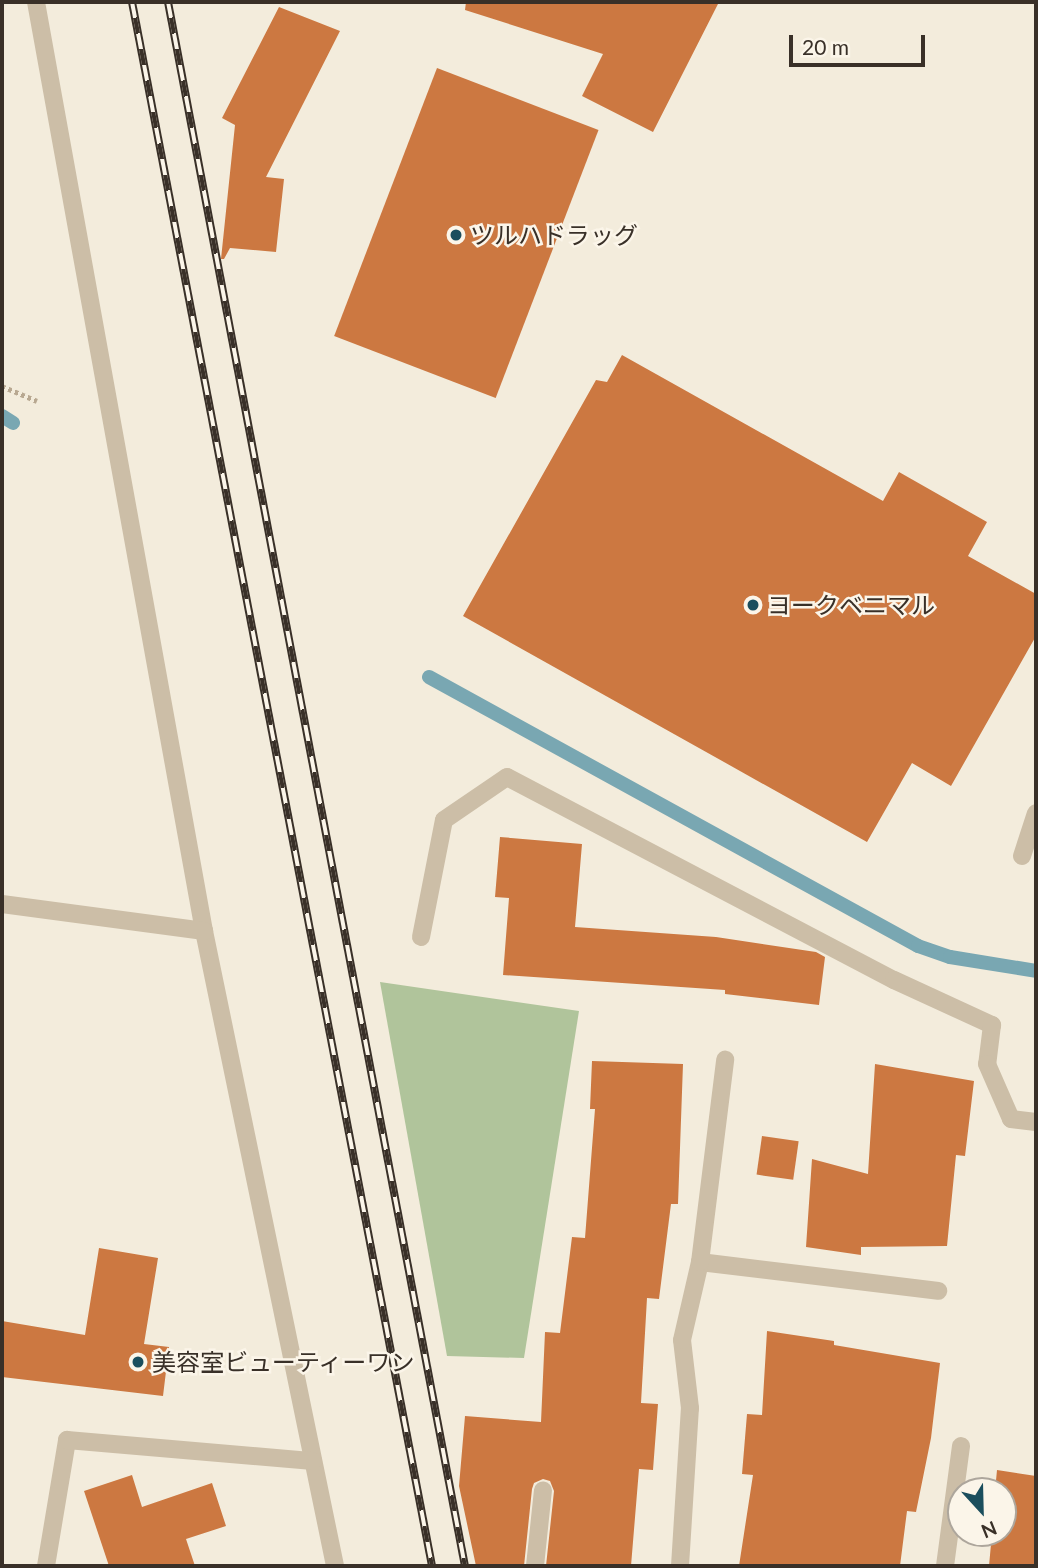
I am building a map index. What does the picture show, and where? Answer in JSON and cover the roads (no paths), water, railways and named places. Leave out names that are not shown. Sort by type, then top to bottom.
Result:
[{"type":"street","points":[[36,2],[204,931],[335,1566]]},
{"type":"street","points":[[421,937],[444,820],[508,777],[894,980],[992,1025],[987,1064],[1011,1119],[1036,1122]]},
{"type":"street","points":[[1022,856],[1036,813]]},
{"type":"street","points":[[2,904],[204,931]]},
{"type":"street","points":[[680,1566],[690,1408],[682,1340],[700,1262],[725,1060]]},
{"type":"street","points":[[700,1262],[938,1291]]},
{"type":"street","points":[[46,1566],[67,1440],[313,1461]]},
{"type":"street","points":[[945,1566],[961,1446]]},
{"type":"street","points":[[535,1566],[543,1490]]},
{"type":"waterway","points":[[2,416],[13,423]]},
{"type":"waterway","points":[[429,677],[918,946],[950,957],[1036,971]]},
{"type":"railway","points":[[132,2],[432,1566]]},
{"type":"railway","points":[[168,2],[465,1566]]},
{"type":"place","name":"ツルハドラッグ","points":[[456,235]]},
{"type":"place","name":"ヨークベニマル","points":[[753,605]]},
{"type":"place","name":"美容室ビューティーワン","points":[[138,1362]]}]
